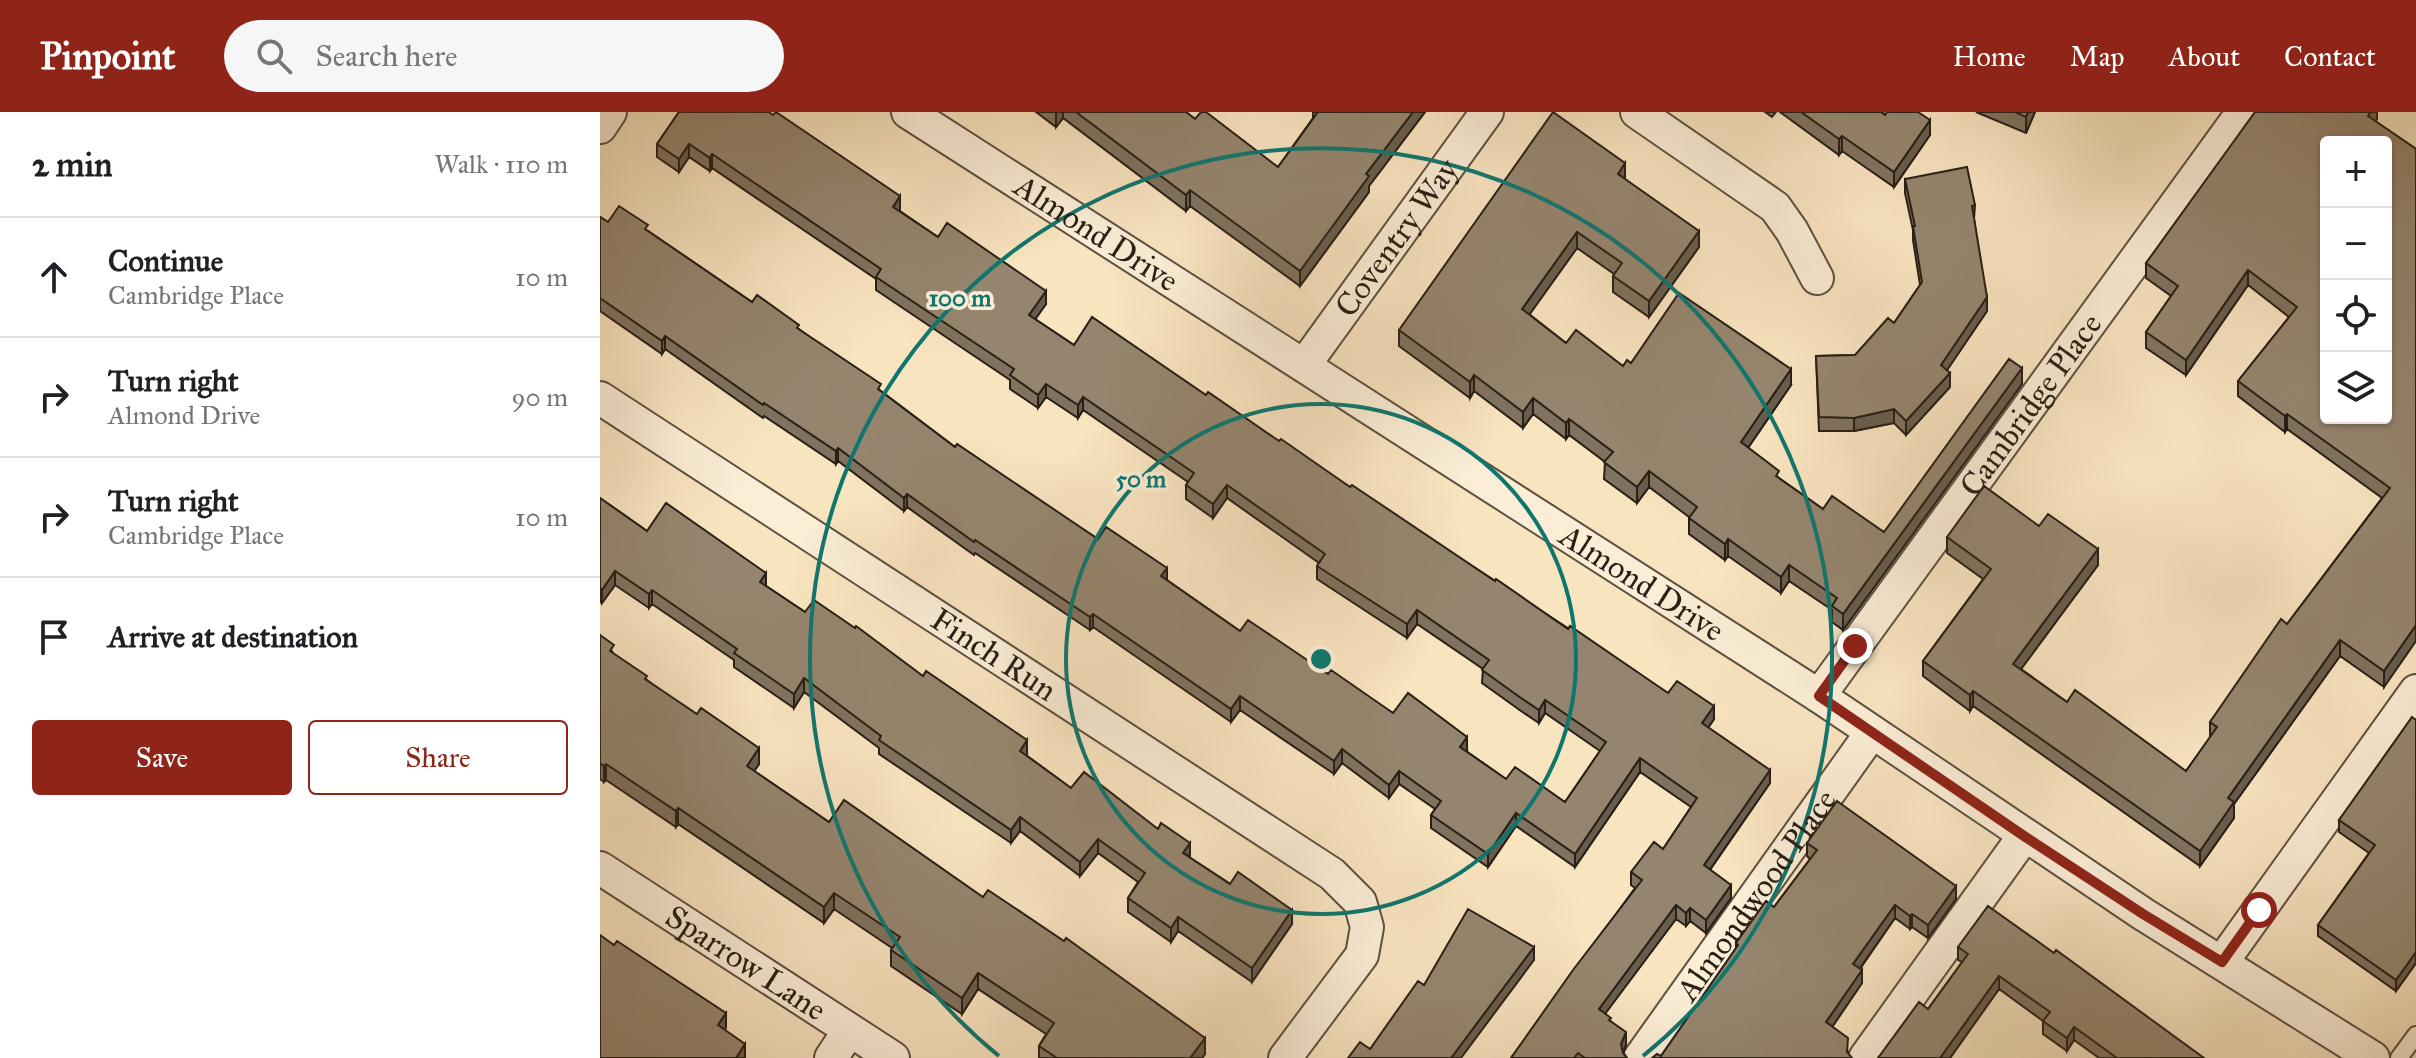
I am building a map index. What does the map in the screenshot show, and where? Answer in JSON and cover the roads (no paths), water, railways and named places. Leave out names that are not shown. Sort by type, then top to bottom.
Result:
[{"type":"street","points":[[600,127],[610,112]]},
{"type":"street","name":"Almond Drive","points":[[908,112],[1819,696],[2143,914],[2373,1058]]},
{"type":"street","name":"Coventry Way","points":[[1305,364],[1487,112]]},
{"type":"street","points":[[1637,112],[1775,207],[1792,231],[1817,278]]},
{"type":"street","name":"Cambridge Place","points":[[1819,696],[2243,112]]},
{"type":"street","name":"Finch Run","points":[[600,398],[1332,874],[1360,902],[1367,927],[1362,955],[1285,1058]]},
{"type":"street","points":[[2222,962],[2416,691]]},
{"type":"street","name":"Almondwood Place","points":[[1640,1058],[1872,732]]},
{"type":"street","points":[[1865,1058],[2024,836]]},
{"type":"street","name":"Sparrow Lane","points":[[600,868],[893,1058]]},
{"type":"street","points":[[831,1058],[849,1031]]},
{"type":"lane","points":[[2399,1058],[2416,1035]]}]
